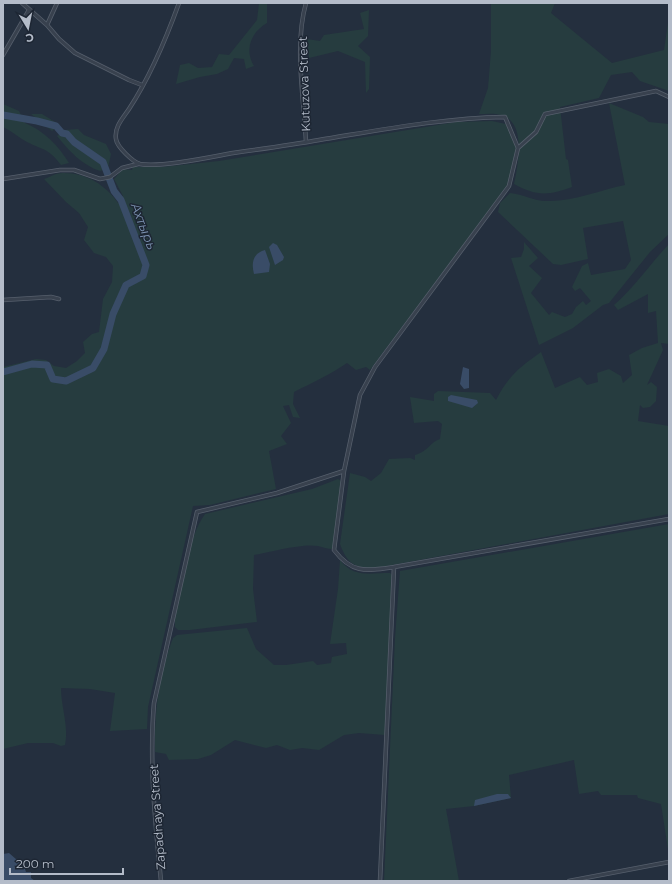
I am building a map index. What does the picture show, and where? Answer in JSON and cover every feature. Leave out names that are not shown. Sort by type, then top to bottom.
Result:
[{"type":"street","points":[[22,3],[75,53],[130,80],[142,84]]},
{"type":"street","points":[[47,25],[57,3]]},
{"type":"street","points":[[138,164],[123,150],[116,140],[116,130],[167,36],[179,3]]},
{"type":"street","name":"Kutuzova Street","points":[[306,3],[303,13],[300,48],[306,142]]},
{"type":"street","points":[[3,55],[29,10]]},
{"type":"street","points":[[669,97],[656,91],[545,114],[536,132],[518,148],[509,186],[375,367],[360,395],[344,471],[334,550],[347,565],[362,570],[394,567],[669,519]]},
{"type":"street","points":[[3,179],[60,170],[74,170],[100,179],[110,177],[122,168],[138,164],[148,165],[171,163],[428,122],[471,118],[505,117],[518,148]]},
{"type":"street","points":[[3,300],[51,297],[59,299]]},
{"type":"street","name":"Zapadnaya Street","points":[[161,881],[155,816],[153,754],[154,703],[197,512],[277,493],[344,471]]},
{"type":"street","points":[[380,881],[394,567]]},
{"type":"street","points":[[569,881],[669,862]]},
{"type":"green space","points":[[259,3],[267,3],[267,23],[257,31],[251,42],[250,54],[254,66],[246,69],[244,59],[234,58],[228,69],[217,74],[176,84],[180,65],[189,63],[198,68],[212,67],[219,54],[229,55],[257,20]]},
{"type":"green space","points":[[491,3],[555,3],[551,13],[612,63],[664,50],[669,16],[669,91],[640,81],[632,72],[611,75],[599,98],[560,107],[566,159],[568,160],[572,187],[556,192],[536,193],[514,184],[519,145],[515,126],[509,119],[501,115],[479,114],[488,88],[491,51]]},
{"type":"green space","points":[[369,10],[368,36],[358,46],[370,57],[369,89],[366,93],[365,62],[338,51],[309,58],[307,39],[320,41],[324,35],[364,29],[360,13]]},
{"type":"green space","points":[[609,103],[643,117],[649,122],[669,124],[669,234],[650,252],[609,303],[603,305],[573,328],[539,345],[511,258],[521,257],[524,249],[524,242],[538,258],[529,266],[542,278],[531,293],[549,315],[552,312],[565,317],[572,314],[576,307],[583,301],[586,305],[591,301],[580,288],[575,291],[572,287],[582,266],[588,263],[591,275],[625,269],[631,260],[623,221],[583,228],[588,259],[561,265],[553,264],[498,212],[500,203],[510,193],[542,201],[556,201],[576,198],[625,185]]},
{"type":"green space","points":[[3,104],[19,111],[25,123],[32,126],[50,139],[69,163],[61,165],[46,150],[24,140],[3,127]]},
{"type":"green space","points":[[31,114],[42,114],[60,125],[52,131]]},
{"type":"green space","points":[[492,121],[506,124],[517,148],[508,185],[370,370],[366,367],[356,370],[347,363],[328,375],[294,392],[293,404],[300,418],[293,417],[289,405],[283,406],[291,423],[281,436],[287,444],[269,451],[276,489],[210,505],[193,506],[148,707],[147,729],[110,731],[115,693],[90,689],[61,688],[66,731],[65,745],[61,746],[53,743],[28,743],[3,749],[3,367],[36,359],[46,360],[54,366],[66,368],[77,361],[85,353],[83,342],[92,334],[99,332],[103,299],[112,282],[113,266],[106,257],[94,253],[84,240],[88,227],[79,213],[44,179],[60,173],[71,173],[87,177],[101,185],[118,203],[123,196],[114,179],[123,169],[132,170],[133,167],[162,167],[219,161],[456,122]]},
{"type":"green space","points":[[78,129],[84,135],[106,144],[111,154],[108,168],[100,171],[87,165],[71,152],[57,136],[65,130]]},
{"type":"green space","points":[[669,244],[669,344],[661,343],[663,350],[647,385],[651,382],[657,387],[656,401],[650,407],[643,408],[640,405],[638,421],[669,426],[669,514],[376,568],[358,566],[349,561],[340,544],[350,473],[365,477],[371,481],[381,473],[389,459],[410,458],[415,460],[415,455],[440,439],[442,424],[438,421],[414,423],[410,397],[434,401],[434,394],[438,391],[490,393],[496,400],[510,378],[527,362],[541,352],[555,388],[580,377],[587,385],[598,382],[597,373],[609,369],[621,376],[623,383],[632,375],[629,355],[642,348],[658,343],[656,311],[648,313],[648,294],[618,310],[614,305],[629,291]]},
{"type":"green space","points":[[338,479],[341,481],[333,549],[312,545],[286,548],[254,555],[253,589],[257,622],[190,630],[178,630],[175,627],[175,617],[186,563],[194,536],[205,514],[312,489]]},
{"type":"green space","points":[[669,524],[669,856],[661,804],[638,798],[637,795],[601,795],[598,791],[579,794],[574,760],[509,775],[511,798],[474,806],[446,809],[459,881],[384,881],[395,638],[400,571]]},
{"type":"green space","points":[[340,560],[345,566],[356,572],[369,574],[390,573],[392,575],[385,735],[359,733],[344,735],[319,750],[302,748],[290,750],[277,745],[266,748],[235,740],[211,755],[198,759],[169,760],[166,754],[155,752],[155,723],[158,694],[168,652],[173,638],[177,635],[247,628],[256,649],[274,665],[286,665],[313,661],[317,665],[331,663],[332,657],[347,654],[346,643],[330,644],[338,589]]},
{"type":"water","points":[[273,243],[277,245],[284,257],[283,260],[275,265],[269,247]]},
{"type":"water","points":[[265,250],[270,264],[269,272],[254,274],[253,262],[255,256],[261,251]]},
{"type":"water","points":[[463,367],[469,369],[469,388],[464,389],[460,384]]},
{"type":"water","points":[[451,395],[477,400],[478,403],[472,408],[448,401],[448,397]]},
{"type":"water","points":[[497,794],[508,794],[511,798],[474,806],[475,800]]},
{"type":"water","points":[[9,853],[24,866],[26,872],[31,872],[31,878],[35,881],[3,881],[3,854]]},
{"type":"waterway","name":"Ахтырь","points":[[3,115],[56,126],[62,133],[67,134],[74,142],[103,162],[114,191],[121,200],[146,265],[143,276],[126,285],[113,314],[104,349],[93,368],[66,381],[53,379],[47,365],[32,364],[3,372]]}]
